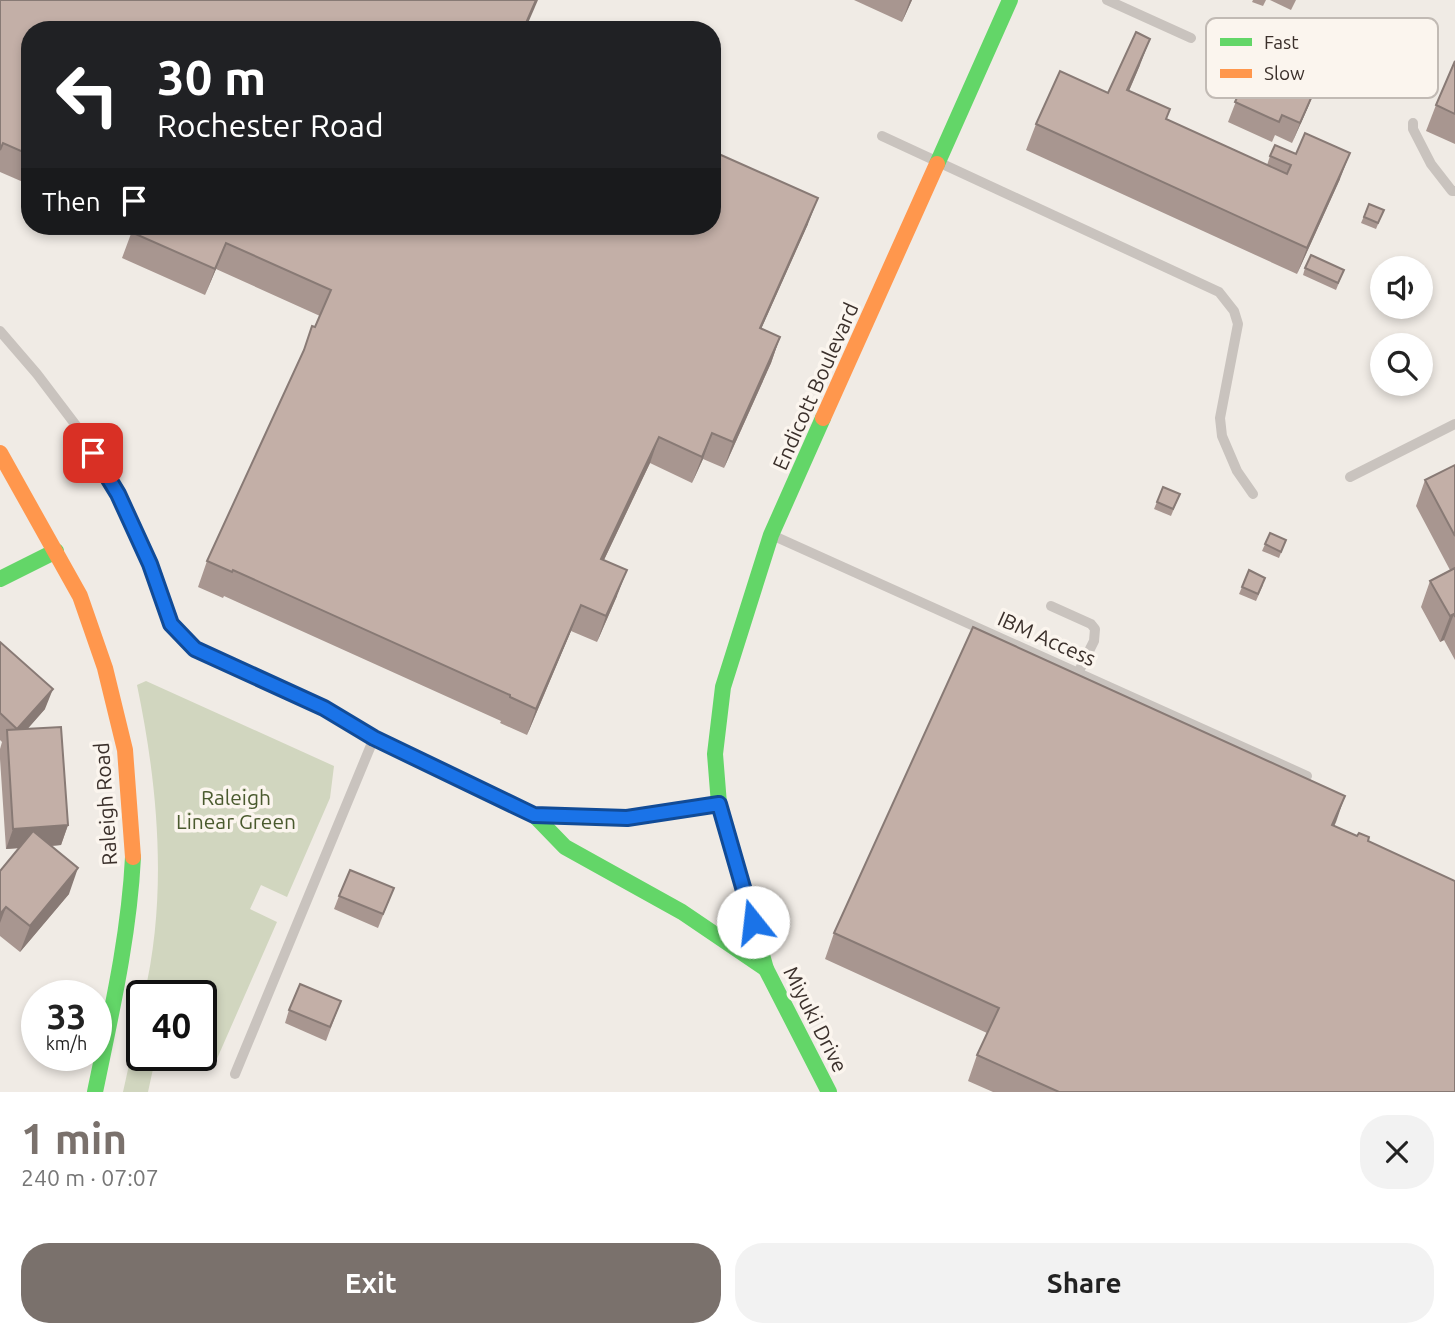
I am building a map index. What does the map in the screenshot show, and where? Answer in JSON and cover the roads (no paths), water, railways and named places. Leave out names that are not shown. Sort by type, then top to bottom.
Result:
[{"type":"street","name":"Endicott Boulevard","points":[[719,804],[715,754],[723,688],[771,535],[1010,0]]},
{"type":"street","name":"Raleigh Road","points":[[0,453],[80,596],[105,668],[125,750],[133,847],[130,909],[95,1092]]},
{"type":"street","points":[[0,579],[56,551]]},
{"type":"street","name":"Miyuki Drive","points":[[719,804],[766,969],[829,1092]]},
{"type":"street","points":[[534,815],[565,847],[682,912],[766,969]]},
{"type":"lane","points":[[1107,0],[1191,38]]},
{"type":"lane","points":[[1413,123],[1413,129],[1431,164],[1455,191]]},
{"type":"lane","points":[[882,136],[1219,292],[1228,302],[1238,324],[1220,418],[1222,436],[1237,471],[1253,494]]},
{"type":"lane","points":[[0,331],[81,432],[118,494],[150,564],[171,624],[195,649],[324,708],[374,738],[534,815],[627,818],[719,804]]},
{"type":"lane","points":[[1350,477],[1455,424]]},
{"type":"lane","name":"IBM Access","points":[[771,535],[1307,776]]},
{"type":"lane","points":[[1051,606],[1091,624],[1095,629],[1094,641],[1078,673]]},
{"type":"lane","points":[[235,1074],[374,738]]},
{"type":"park label","name":"Raleigh Linear Green","points":[[236,809]]}]
